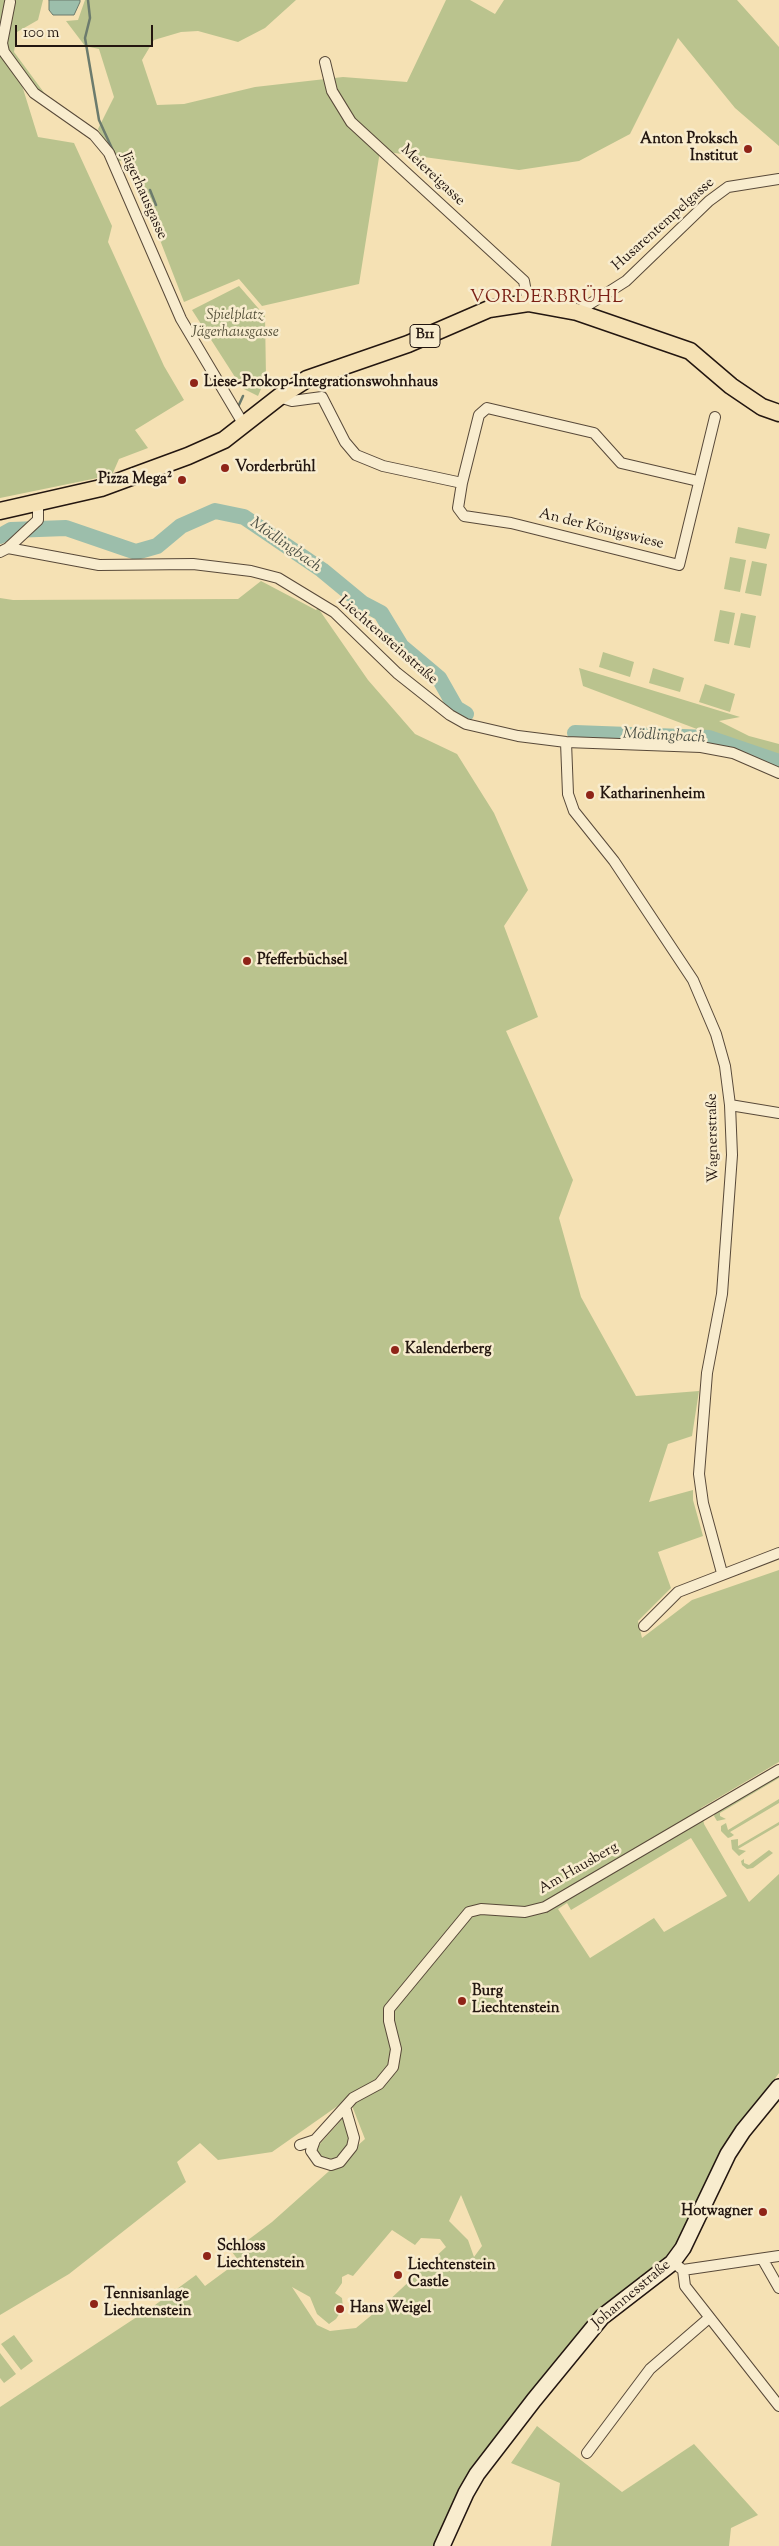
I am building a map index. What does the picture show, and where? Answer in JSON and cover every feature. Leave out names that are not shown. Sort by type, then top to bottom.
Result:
[{"type":"main road","name":"B11","points":[[0,511],[101,488],[217,445],[279,397],[307,380],[408,344],[480,312],[528,302],[577,312],[690,351],[731,386],[762,407],[779,413]]},
{"type":"main road","name":"Johannesstraße","points":[[442,2546],[466,2493],[477,2474],[602,2317],[677,2266],[683,2248],[728,2154],[743,2131],[779,2087]]},
{"type":"street","name":"Jägerhausgasse","points":[[10,2],[2,43],[4,52],[34,93],[94,135],[109,154],[181,319],[244,425]]},
{"type":"street","name":"Meiereigasse","points":[[325,62],[332,91],[351,122],[524,281],[528,302]]},
{"type":"street","name":"Husarentempelgasse","points":[[577,312],[626,281],[709,201],[728,187],[779,179]]},
{"type":"street","points":[[279,397],[292,401],[322,397],[346,442],[356,455],[383,466],[462,483]]},
{"type":"street","name":"An der Königswiese","points":[[698,481],[621,463],[594,433],[487,408],[479,415],[462,483],[458,508],[464,516],[511,523],[679,565],[714,417]]},
{"type":"street","points":[[4,550],[38,520],[38,503]]},
{"type":"street","name":"Liechtensteinstraße","points":[[4,550],[99,565],[193,564],[251,571],[278,578],[334,612],[397,673],[450,715],[479,728],[566,742],[672,744],[702,747],[733,753],[779,773]]},
{"type":"street","name":"Wagnerstraße","points":[[566,742],[568,794],[574,811],[629,883],[693,980],[716,1034],[725,1066],[730,1105],[732,1155],[722,1294],[707,1374],[699,1474],[703,1503],[722,1573]]},
{"type":"street","points":[[730,1105],[779,1113]]},
{"type":"street","points":[[644,1626],[678,1592],[722,1573],[779,1553]]},
{"type":"street","name":"Am Hausberg","points":[[300,2145],[315,2140],[353,2098],[379,2084],[393,2067],[396,2049],[389,2021],[389,2009],[469,1912],[480,1909],[524,1912],[545,1907],[779,1770]]},
{"type":"street","points":[[315,2140],[311,2151],[318,2161],[331,2164],[340,2162],[352,2147],[354,2138],[345,2107]]},
{"type":"street","points":[[779,2256],[763,2260],[677,2266],[685,2286],[779,2406]]},
{"type":"street","points":[[763,2260],[779,2288]]},
{"type":"street","points":[[587,2453],[650,2369],[709,2318]]},
{"type":"green space","points":[[0,0],[43,0],[38,20],[17,32],[14,52],[48,98],[20,79],[38,137],[74,143],[112,226],[108,242],[164,366],[184,400],[135,430],[148,448],[119,459],[112,475],[0,498]]},
{"type":"green space","points":[[85,0],[296,0],[265,28],[238,42],[198,31],[181,32],[154,40],[142,60],[157,105],[184,104],[255,87],[343,77],[407,82],[446,0],[470,0],[495,14],[504,0],[737,0],[779,47],[779,146],[735,108],[678,38],[630,134],[579,161],[519,170],[380,151],[359,284],[262,306],[239,279],[184,302],[141,191],[122,160],[116,163],[98,129],[114,97],[99,49],[85,46],[66,21],[78,20]]},
{"type":"green space","name":"Spielplatz Jägerhausgasse","points":[[239,286],[265,316],[266,377],[258,396],[242,388],[192,310]]},
{"type":"green space","points":[[738,527],[770,534],[766,549],[735,543]]},
{"type":"green space","points":[[730,557],[746,560],[740,592],[724,589]]},
{"type":"green space","points":[[752,561],[767,564],[761,596],[745,593]]},
{"type":"green space","points":[[261,581],[316,610],[318,608],[368,680],[415,734],[457,754],[494,813],[528,890],[504,926],[538,1017],[506,1031],[573,1180],[559,1218],[581,1297],[636,1396],[699,1391],[692,1436],[668,1444],[649,1502],[693,1490],[693,1500],[703,1536],[658,1552],[671,1588],[638,1621],[642,1638],[692,1600],[779,1570],[779,1762],[701,1808],[704,1824],[749,1902],[779,1874],[779,2073],[730,2142],[679,2239],[664,2259],[606,2303],[585,2325],[541,2381],[436,2546],[0,2546],[0,2407],[155,2305],[196,2275],[205,2286],[239,2261],[232,2252],[272,2222],[365,2139],[349,2098],[272,2152],[218,2160],[200,2143],[177,2162],[186,2182],[69,2274],[0,2315],[0,598],[13,600],[238,599]],"holes":[[[691,1838],[727,1896],[664,1932],[654,1918],[590,1958],[558,1909],[567,1903],[571,1910]],[[461,2195],[482,2246],[474,2257],[468,2240],[449,2221]],[[392,2230],[415,2245],[421,2238],[440,2239],[446,2247],[385,2304],[356,2328],[330,2331],[317,2325],[292,2287],[310,2297],[317,2314],[329,2324],[336,2319],[343,2308],[342,2298],[335,2293],[342,2283],[342,2277],[348,2274],[353,2276]]]},
{"type":"green space","points":[[720,610],[735,613],[729,644],[714,641]]},
{"type":"green space","points":[[741,613],[756,616],[750,648],[734,645]]},
{"type":"green space","points":[[603,652],[634,662],[630,677],[599,667]]},
{"type":"green space","points":[[579,668],[740,717],[719,721],[749,736],[779,744],[779,763],[718,737],[583,686]]},
{"type":"green space","points":[[653,668],[684,678],[680,692],[649,683]]},
{"type":"green space","points":[[705,684],[735,694],[730,712],[699,702]]},
{"type":"green space","points":[[779,1776],[779,1778],[720,1813],[720,1816],[726,1819],[717,1821],[714,1816],[716,1811]]},
{"type":"green space","points":[[779,1799],[779,1803],[730,1832],[734,1835],[731,1837],[728,1838],[721,1831],[721,1826],[726,1823],[728,1830]]},
{"type":"green space","points":[[779,1822],[779,1825],[738,1849],[746,1851],[739,1856],[732,1849],[731,1840],[738,1839],[738,1846]]},
{"type":"green space","points":[[769,1850],[773,1853],[753,1868],[747,1869],[742,1865],[741,1861],[744,1859],[744,1863],[749,1865]]},
{"type":"green space","points":[[344,2117],[350,2136],[349,2145],[341,2157],[324,2162],[318,2153],[318,2146]]},
{"type":"green space","points":[[14,2335],[33,2361],[21,2370],[1,2344]]},
{"type":"green space","points":[[0,2353],[16,2374],[4,2383],[0,2378]]},
{"type":"green space","points":[[537,2426],[622,2492],[694,2444],[758,2515],[731,2528],[729,2546],[551,2546],[560,2483],[511,2463]]},
{"type":"shaded area","points":[[49,0],[80,0],[80,2],[74,15],[53,15],[49,10]]},
{"type":"waterway","points":[[88,0],[90,18],[85,38],[99,120],[115,155]]},
{"type":"waterway","points":[[150,190],[156,205]]},
{"type":"waterway","points":[[238,407],[243,396]]},
{"type":"waterway","name":"Mödlingbach","points":[[0,536],[11,530],[66,528],[136,552],[157,546],[181,526],[215,511],[244,517],[322,570],[362,603],[381,613],[401,646],[439,678],[456,708],[466,714]]},
{"type":"waterway","name":"Mödlingbach","points":[[575,733],[709,738],[779,762]]},
{"type":"place","name":"Anton Proksch Institut","points":[[748,149]]},
{"type":"place","name":"Liese-Prokop-Integrationswohnhaus","points":[[194,383]]},
{"type":"place","name":"Vorderbrühl","points":[[225,468]]},
{"type":"place","name":"Pizza Mega²","points":[[182,480]]},
{"type":"place","name":"Katharinenheim","points":[[590,795]]},
{"type":"place","name":"Pfefferbüchsel","points":[[247,961]]},
{"type":"place","name":"Kalenderberg","points":[[395,1350]]},
{"type":"place","name":"Burg Liechtenstein","points":[[462,2001]]},
{"type":"place","name":"Hotwagner","points":[[763,2212]]},
{"type":"place","name":"Schloss Liechtenstein","points":[[207,2256]]},
{"type":"place","name":"Liechtenstein Castle","points":[[398,2275]]},
{"type":"place","name":"Tennisanlage Liechtenstein","points":[[94,2304]]},
{"type":"place","name":"Hans Weigel","points":[[340,2309]]},
{"type":"district","name":"VORDERBRÜHL","points":[[547,299]]}]
